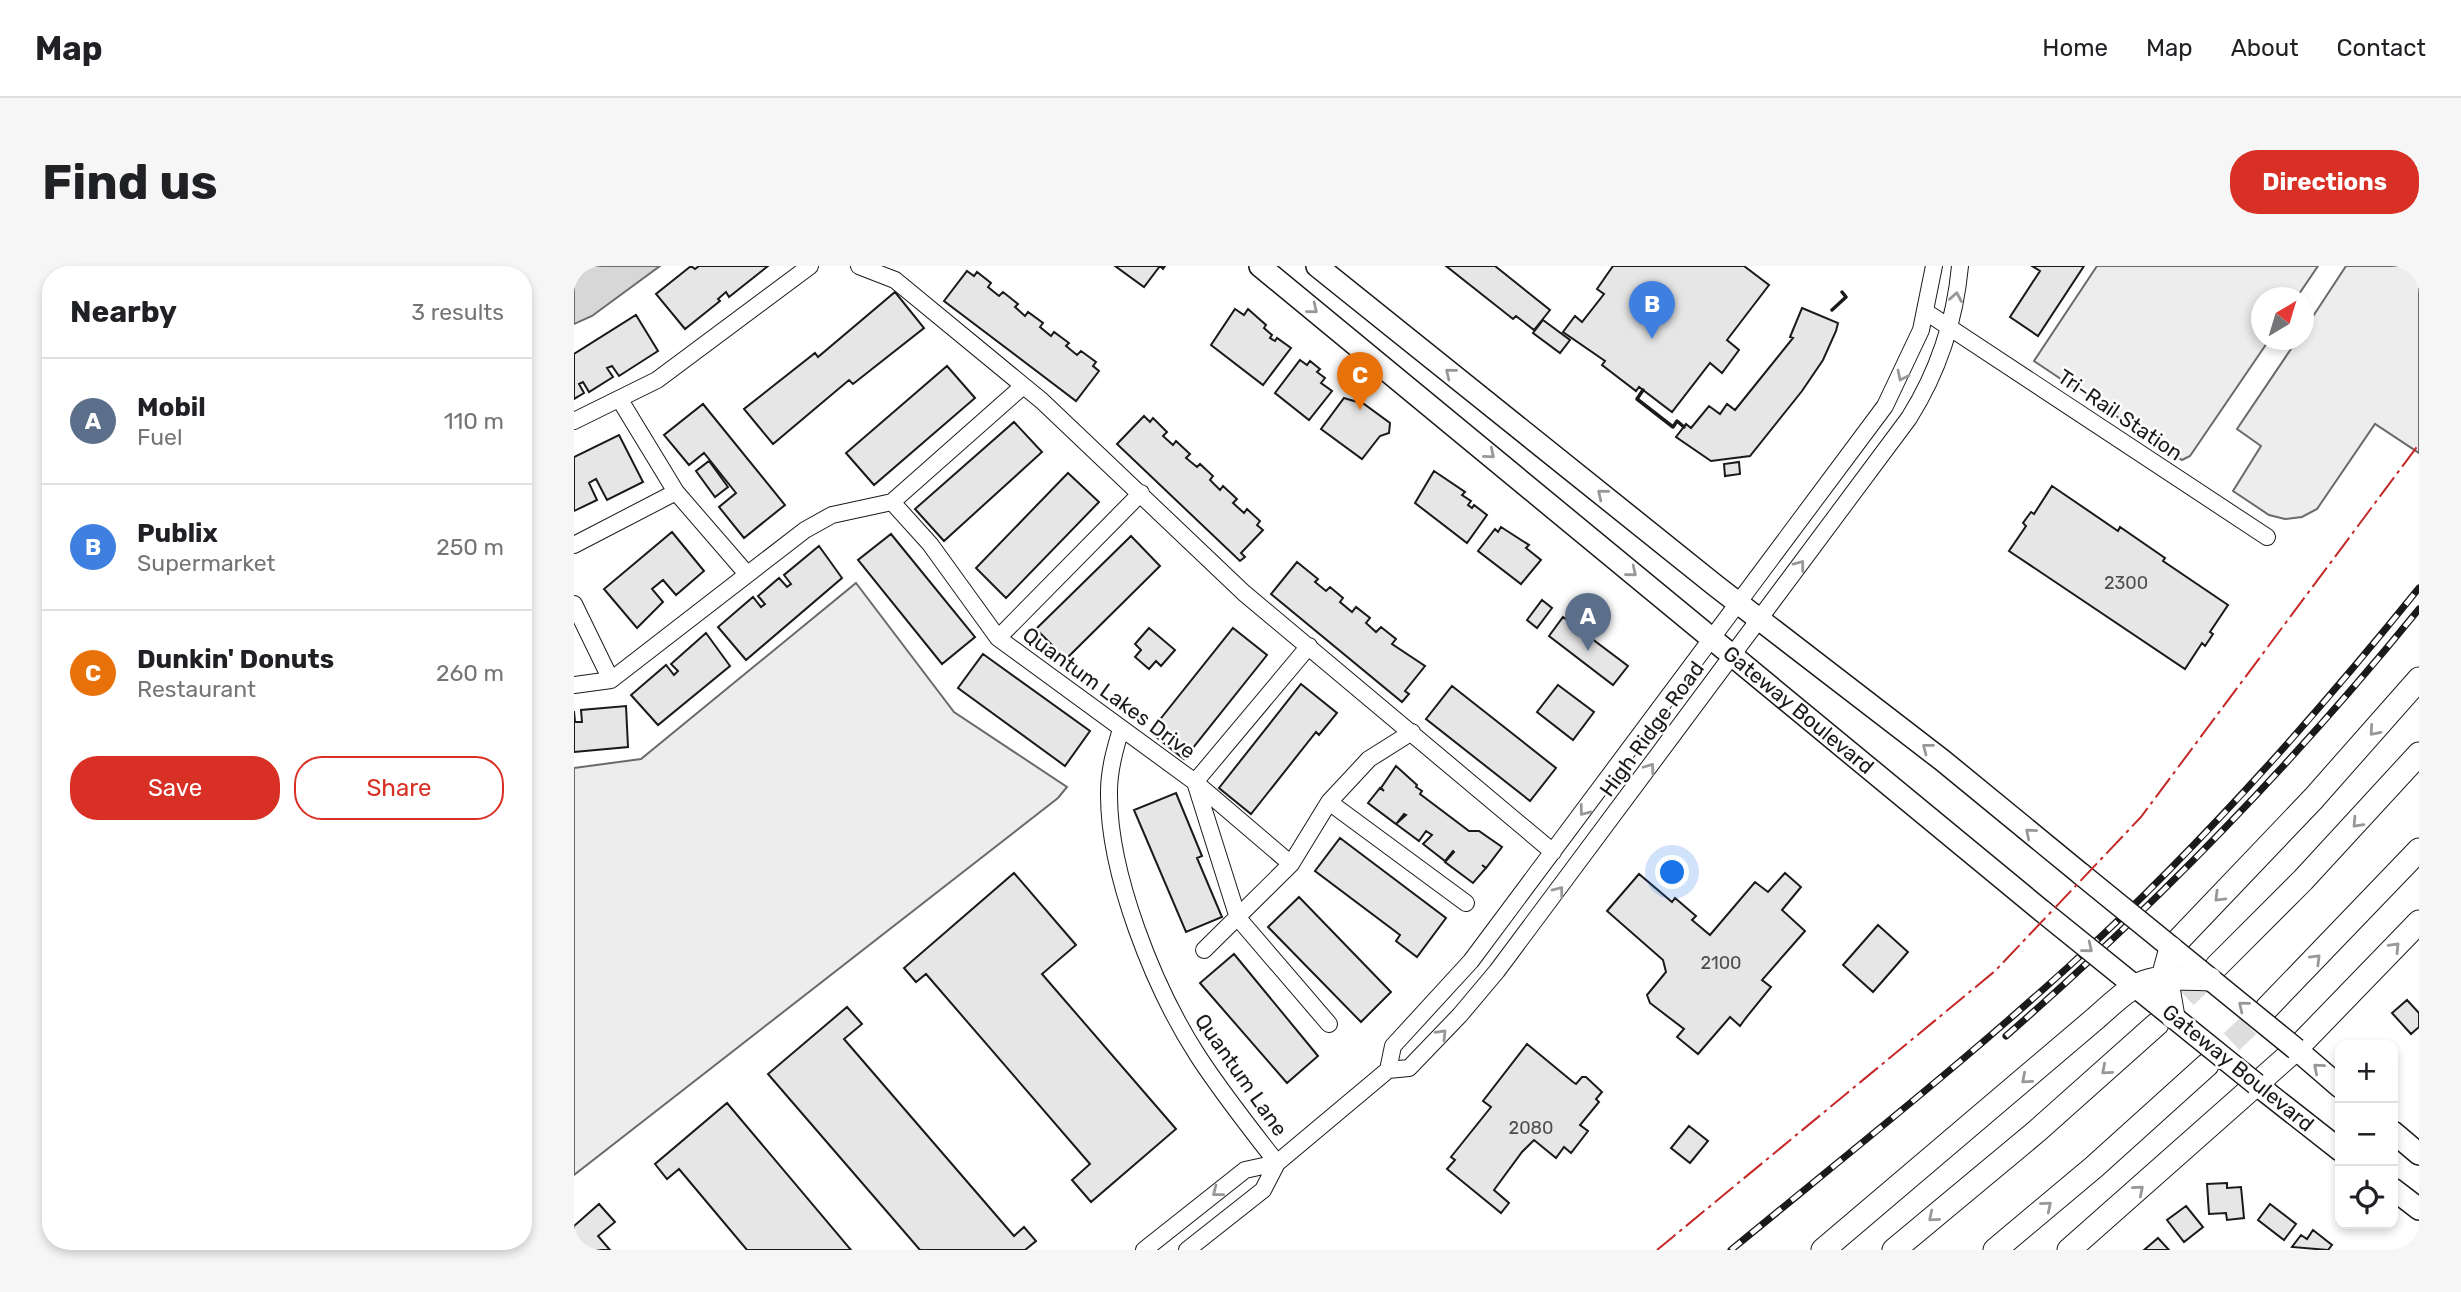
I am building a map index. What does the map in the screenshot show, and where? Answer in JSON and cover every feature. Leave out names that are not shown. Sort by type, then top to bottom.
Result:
[{"type":"highway","points":[[1894,1250],[2165,1021],[2167,958],[2176,942],[2314,798],[2419,679]]},
{"type":"highway","points":[[1824,1250],[2133,985],[2166,977],[2213,973],[2419,754]]},
{"type":"highway","points":[[2267,1008],[2419,850]]},
{"type":"highway","points":[[2069,1250],[2296,1049],[2419,922]]},
{"type":"highway","points":[[1995,1250],[2094,1167],[2207,1065]]},
{"type":"main road","name":"Gateway Boulevard","points":[[1260,266],[2133,985],[2165,1021],[2256,1084],[2335,1146]]},
{"type":"main road","points":[[1317,266],[1759,620],[1942,760],[2081,874],[2176,942],[2335,1083]]},
{"type":"main road","points":[[1445,416],[1478,396]]},
{"type":"main road","points":[[2398,1136],[2419,1154]]},
{"type":"main road","points":[[2398,1193],[2419,1209]]},
{"type":"street","points":[[574,421],[657,380],[810,266]]},
{"type":"street","points":[[859,266],[895,280],[1023,387],[1141,494],[1244,593],[1553,852]]},
{"type":"street","name":"High Ridge Road","points":[[1388,1070],[1393,1046],[1442,995],[1496,928],[1885,406],[1913,352],[1926,312],[1934,266]]},
{"type":"street","name":"High Ridge Road","points":[[1187,1250],[1263,1190],[1277,1163],[1388,1070],[1409,1068],[1460,1015],[1518,945],[1909,418],[1929,381],[1950,327],[1960,266]]},
{"type":"street","name":"Tri-Rail Station","points":[[1926,312],[2267,537]]},
{"type":"street","points":[[574,685],[611,680],[805,530],[832,515],[892,502],[1023,387]]},
{"type":"street","points":[[620,400],[676,492],[747,574]]},
{"type":"street","points":[[574,545],[676,492]]},
{"type":"street","name":"Quantum Lakes Drive","points":[[998,638],[1141,494]]},
{"type":"street","name":"Quantum Lakes Drive","points":[[892,502],[930,544],[998,638],[1195,782],[1291,864]]},
{"type":"street","points":[[574,604],[611,680]]},
{"type":"street","name":"Quantum Lakes Drive","points":[[1195,782],[1309,646]]},
{"type":"street","name":"Quantum Lane","points":[[1121,729],[1109,792],[1116,847],[1139,934],[1174,1016],[1196,1054],[1277,1163]]},
{"type":"street","points":[[1204,950],[1291,864],[1329,802],[1369,759],[1412,732]]},
{"type":"street","name":"Quantum Lakes Drive","points":[[1195,782],[1238,918],[1329,1024]]},
{"type":"street","points":[[1329,802],[1466,903]]},
{"type":"street","points":[[1496,928],[1518,945]]},
{"type":"street","name":"High Ridge Road","points":[[1144,1250],[1245,1170],[1277,1163]]},
{"type":"shaded area","points":[[574,266],[660,266],[592,316],[574,324]]},
{"type":"shaded area","points":[[2097,266],[2318,266],[2304,287],[2251,287],[2251,350],[2262,350],[2190,456],[2182,460],[2034,361]]},
{"type":"shaded area","points":[[2346,266],[2419,266],[2419,453],[2375,424],[2317,509],[2302,517],[2285,519],[2269,515],[2233,491],[2261,446],[2237,429],[2290,350],[2314,350],[2314,315]]},
{"type":"shaded area","points":[[856,583],[954,712],[1067,787],[1058,798],[574,1175],[574,768],[641,759]]},
{"type":"building","points":[[691,266],[695,269],[699,266],[768,266],[729,297],[726,292],[718,299],[720,301],[685,329],[656,294]]},
{"type":"building","points":[[1115,266],[1160,266],[1144,287]]},
{"type":"building","points":[[1446,266],[1495,266],[1550,310],[1534,330],[1516,316],[1513,319]]},
{"type":"building","points":[[1613,266],[1744,266],[1769,285],[1727,340],[1739,350],[1722,373],[1710,363],[1672,412],[1639,387],[1636,391],[1602,365],[1605,361],[1563,332],[1575,316],[1582,322],[1604,294],[1597,289]]},
{"type":"building","points":[[2032,266],[2084,266],[2038,336],[2010,317],[2040,271]]},
{"type":"building","points":[[967,271],[974,276],[977,272],[991,283],[988,287],[999,296],[1003,292],[1018,304],[1015,307],[1025,316],[1028,312],[1043,323],[1040,327],[1051,336],[1054,332],[1069,343],[1066,346],[1077,355],[1081,351],[1096,362],[1093,366],[1099,371],[1076,401],[944,301]]},
{"type":"building","points":[[895,292],[924,328],[853,384],[849,380],[773,444],[744,409],[815,353],[818,357]]},
{"type":"building","points":[[1802,308],[1838,323],[1836,331],[1823,360],[1802,391],[1750,456],[1711,461],[1676,437],[1686,424],[1691,428],[1709,406],[1720,414],[1727,404],[1735,410],[1793,338],[1790,337]]},
{"type":"building","points":[[1235,309],[1244,315],[1248,309],[1266,325],[1264,328],[1272,335],[1270,338],[1275,341],[1277,338],[1291,348],[1263,385],[1211,345]]},
{"type":"building","points":[[636,315],[658,351],[619,376],[612,366],[607,368],[613,377],[589,392],[583,382],[579,384],[584,393],[574,399],[574,354]]},
{"type":"building","points":[[1543,320],[1570,340],[1560,353],[1533,333]]},
{"type":"building","points":[[1300,360],[1307,365],[1310,361],[1320,369],[1317,372],[1325,378],[1321,383],[1332,391],[1309,420],[1275,393]]},
{"type":"building","points":[[947,366],[975,398],[874,485],[846,453]]},
{"type":"building","points":[[1344,398],[1364,404],[1390,423],[1389,433],[1380,436],[1362,459],[1321,429]]},
{"type":"building","points":[[703,404],[785,505],[744,538],[719,507],[736,493],[704,453],[689,465],[664,435]]},
{"type":"building","points":[[1144,416],[1150,422],[1153,418],[1167,432],[1163,436],[1173,445],[1176,441],[1190,454],[1186,458],[1197,467],[1200,464],[1213,476],[1210,480],[1220,490],[1223,486],[1237,499],[1233,503],[1244,513],[1247,509],[1260,521],[1257,525],[1263,530],[1241,553],[1245,557],[1240,561],[1117,444]]},
{"type":"building","points":[[1014,422],[1042,452],[944,541],[915,509]]},
{"type":"building","points":[[619,435],[643,482],[607,500],[596,479],[589,483],[597,500],[574,511],[574,457]]},
{"type":"building","points":[[709,461],[728,487],[715,497],[696,471]]},
{"type":"building","points":[[1739,462],[1740,474],[1725,476],[1724,464]]},
{"type":"building","points":[[1434,471],[1465,492],[1462,495],[1471,501],[1468,505],[1472,508],[1474,505],[1487,515],[1467,543],[1415,503]]},
{"type":"building","points":[[1068,473],[1099,502],[1006,598],[976,568]]},
{"type":"building","points":[[2052,486],[2118,531],[2120,527],[2165,558],[2163,561],[2228,605],[2210,632],[2213,634],[2205,646],[2202,643],[2185,669],[2009,551],[2026,526],[2023,523],[2031,512],[2034,514]]},
{"type":"building","points":[[1501,527],[1529,545],[1526,548],[1541,560],[1521,584],[1478,551],[1495,529],[1498,532]]},
{"type":"building","points":[[672,532],[704,571],[676,595],[663,580],[652,589],[663,602],[637,628],[604,589]]},
{"type":"building","points":[[891,534],[975,637],[942,664],[858,560]]},
{"type":"building","points":[[1131,536],[1160,566],[1066,659],[1036,629]]},
{"type":"building","points":[[819,546],[842,578],[746,660],[718,627],[753,597],[761,607],[765,604],[758,596],[779,578],[787,587],[791,584],[784,575]]},
{"type":"building","points":[[1297,562],[1318,579],[1315,582],[1326,591],[1330,587],[1343,598],[1340,602],[1352,612],[1356,607],[1370,618],[1366,623],[1376,632],[1381,627],[1396,639],[1392,644],[1425,666],[1405,691],[1409,694],[1402,702],[1271,594]]},
{"type":"building","points":[[1542,600],[1552,608],[1537,628],[1527,620]]},
{"type":"building","points":[[1563,617],[1628,666],[1613,685],[1549,636]]},
{"type":"building","points":[[1149,628],[1175,650],[1161,666],[1156,661],[1149,669],[1135,657],[1141,650],[1135,644]]},
{"type":"building","points":[[1233,628],[1267,655],[1184,759],[1150,732]]},
{"type":"building","points":[[706,633],[730,666],[658,725],[631,695],[666,665],[674,675],[678,671],[671,664]]},
{"type":"building","points":[[983,654],[1090,731],[1065,766],[958,688]]},
{"type":"building","points":[[1301,684],[1337,713],[1319,735],[1316,732],[1251,814],[1219,788]]},
{"type":"building","points":[[1558,685],[1594,712],[1573,740],[1537,712]]},
{"type":"building","points":[[1452,686],[1556,768],[1530,801],[1426,719]]},
{"type":"building","points":[[626,706],[628,747],[574,752],[574,711],[575,722],[582,722],[581,710]]},
{"type":"building","points":[[1396,766],[1417,785],[1422,791],[1420,794],[1469,831],[1479,831],[1502,847],[1473,883],[1445,862],[1453,851],[1445,861],[1423,844],[1432,835],[1426,831],[1419,841],[1396,824],[1368,803],[1380,788],[1384,791],[1381,788]]},
{"type":"building","points":[[1176,793],[1202,856],[1197,858],[1222,917],[1186,932],[1134,810]]},
{"type":"building","points":[[1340,838],[1446,918],[1417,957],[1396,941],[1400,935],[1315,871]]},
{"type":"building","points":[[1014,873],[1076,945],[1042,974],[1176,1129],[1091,1202],[1072,1180],[1090,1164],[926,974],[916,982],[904,968]]},
{"type":"building","points":[[1785,873],[1801,887],[1782,910],[1805,931],[1762,980],[1771,987],[1740,1026],[1730,1017],[1698,1054],[1677,1037],[1684,1029],[1650,1003],[1647,995],[1666,972],[1663,960],[1607,911],[1639,874],[1672,902],[1675,898],[1696,916],[1692,920],[1710,935],[1755,882],[1768,892]]},
{"type":"building","points":[[1299,897],[1391,992],[1361,1022],[1268,927]]},
{"type":"building","points":[[1878,925],[1908,952],[1873,992],[1843,965]]},
{"type":"building","points":[[1234,954],[1318,1056],[1287,1083],[1200,983]]},
{"type":"building","points":[[2407,1000],[2419,1013],[2419,1027],[2411,1034],[2392,1013]]},
{"type":"building","points":[[847,1007],[862,1024],[844,1039],[1014,1236],[1024,1227],[1036,1241],[1025,1250],[920,1250],[768,1074]]},
{"type":"building","points":[[1527,1044],[1576,1084],[1582,1077],[1586,1077],[1602,1092],[1596,1099],[1599,1102],[1580,1125],[1588,1131],[1571,1153],[1564,1147],[1556,1158],[1534,1140],[1522,1152],[1494,1190],[1509,1203],[1501,1213],[1447,1169],[1455,1160],[1451,1157],[1491,1107],[1483,1101]]},
{"type":"building","points":[[727,1103],[851,1250],[747,1250],[679,1169],[667,1179],[655,1164]]},
{"type":"building","points":[[1689,1126],[1708,1141],[1690,1163],[1671,1148]]},
{"type":"building","points":[[2227,1183],[2227,1188],[2241,1187],[2244,1218],[2227,1220],[2226,1213],[2209,1214],[2207,1184]]},
{"type":"building","points":[[599,1204],[615,1222],[598,1236],[610,1250],[574,1250],[574,1226]]},
{"type":"building","points":[[2270,1204],[2296,1224],[2284,1240],[2258,1220]]},
{"type":"building","points":[[2186,1206],[2203,1227],[2184,1242],[2167,1220]]},
{"type":"building","points":[[2313,1230],[2332,1245],[2328,1250],[2292,1247],[2301,1235],[2307,1239]]},
{"type":"building","points":[[2158,1238],[2169,1250],[2144,1250]]},
{"type":"tunnel","points":[[2161,1020],[2215,969]]},
{"type":"tunnel","points":[[2207,1065],[2267,1008]]},
{"type":"railway","points":[[1731,1250],[1985,1040],[2067,968],[2161,879],[2293,737],[2419,588]]},
{"type":"railway","points":[[2006,1036],[2116,936],[2221,832],[2322,723],[2419,609]]},
{"type":"wall","points":[[1832,310],[1846,297],[1842,292]]},
{"type":"wall","points":[[1643,390],[1637,399],[1673,427],[1677,421],[1684,427]]},
{"type":"power","points":[[1657,1250],[1995,971],[2141,817],[2419,444]]},
{"type":"place","name":"Publix","points":[[1652,339]]},
{"type":"place","name":"Dunkin' Donuts","points":[[1360,410]]},
{"type":"place","name":"Mobil","points":[[1588,651]]}]
